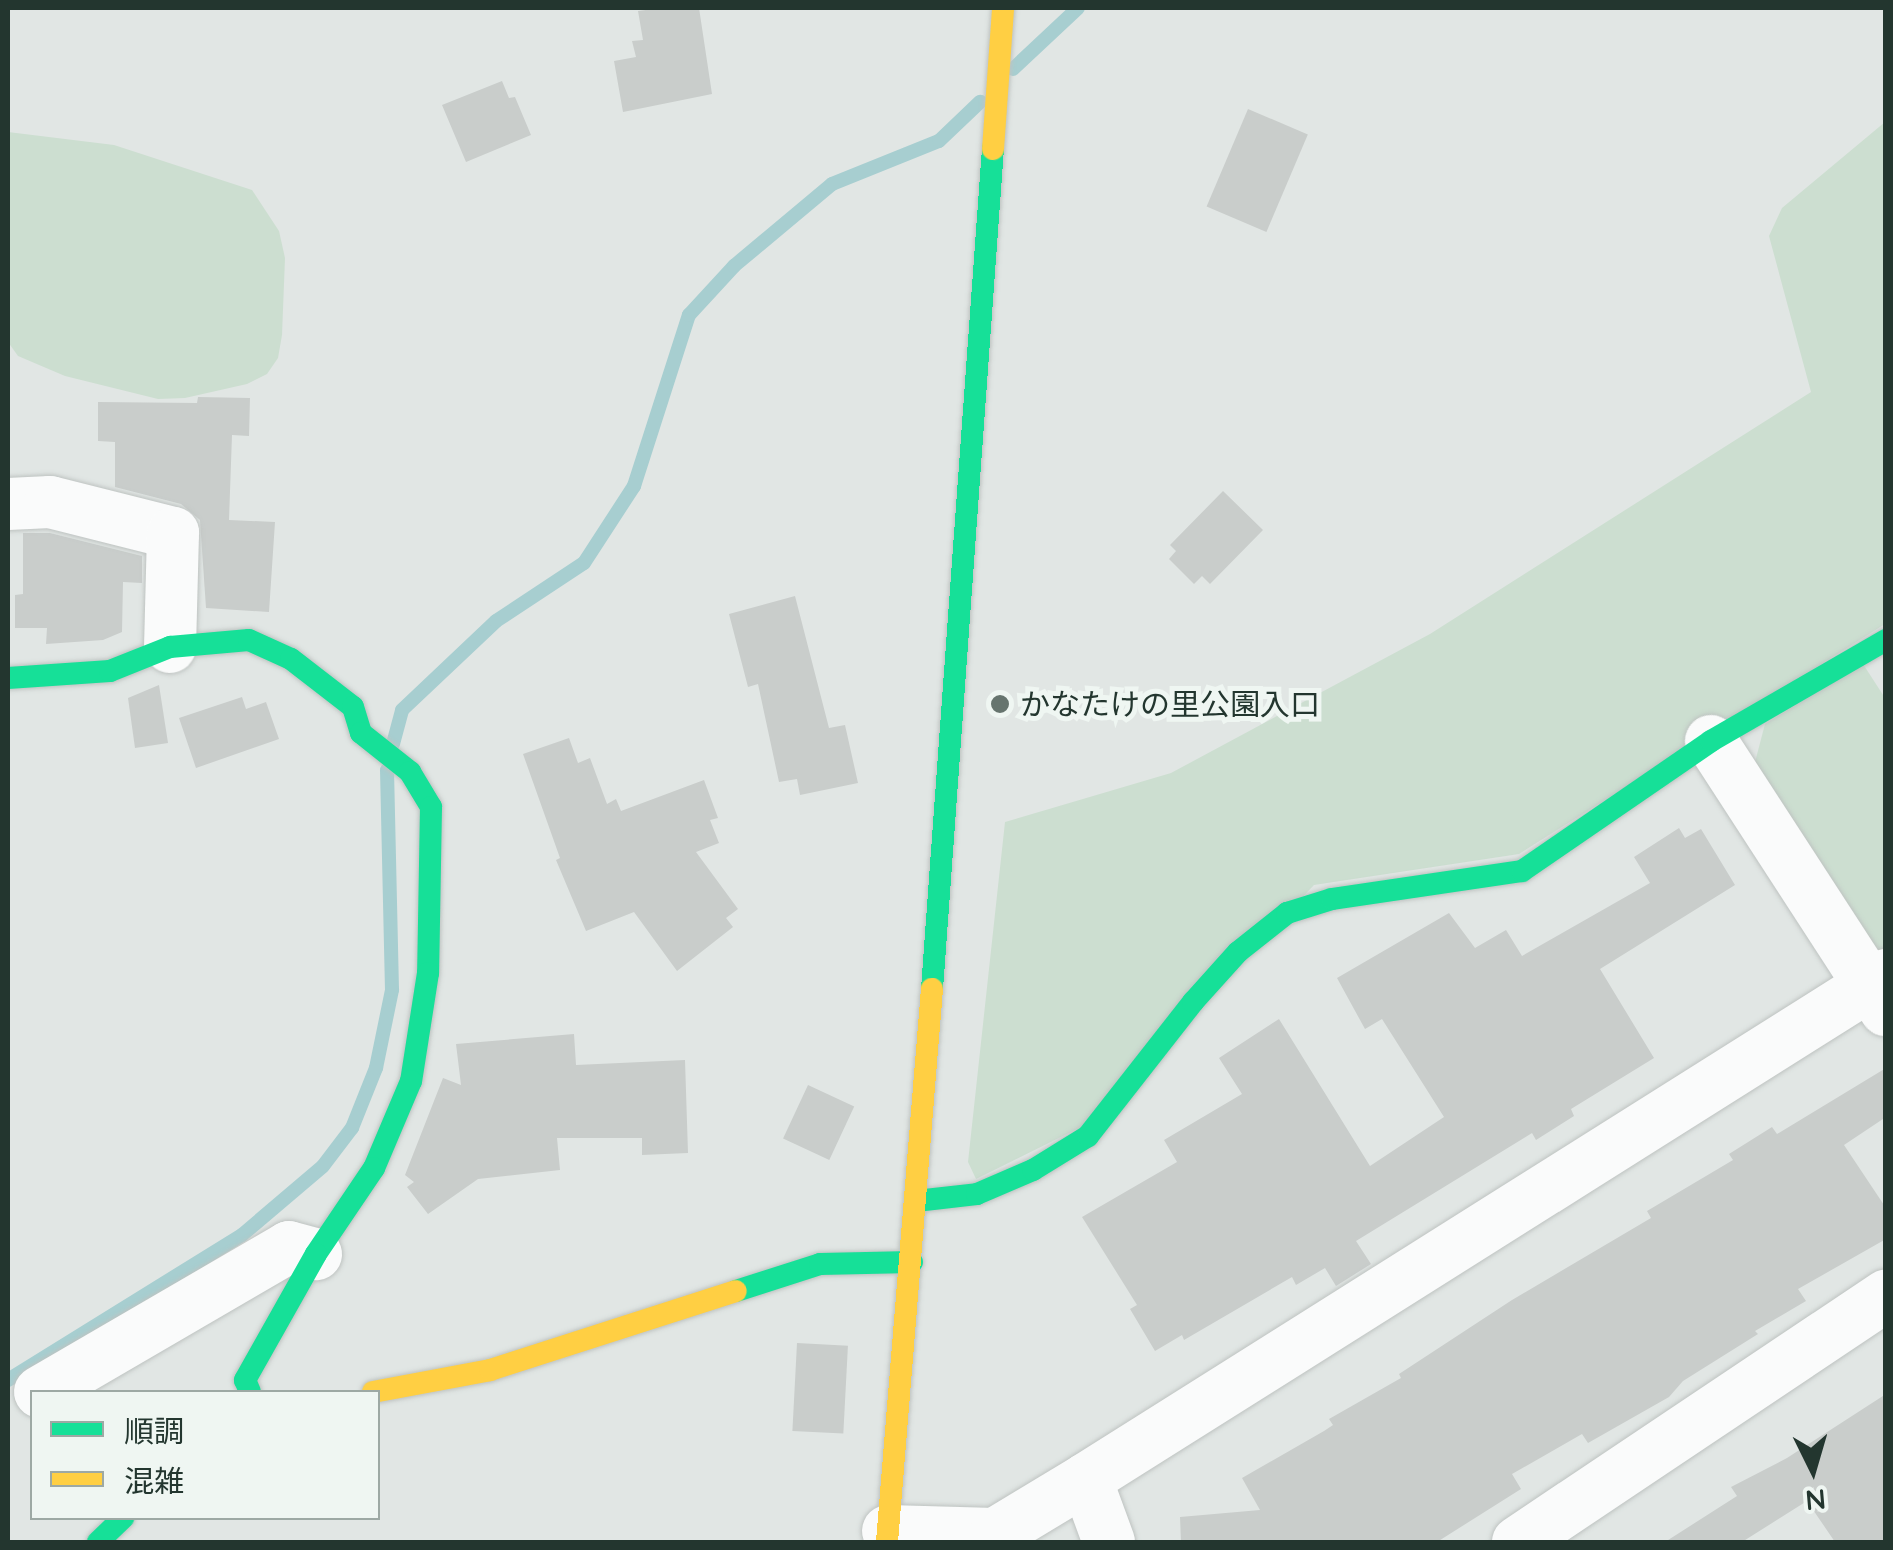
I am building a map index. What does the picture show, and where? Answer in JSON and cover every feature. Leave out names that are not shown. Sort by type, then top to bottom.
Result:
[{"type":"street","points":[[1003,8],[912,1262],[888,1537],[995,1534],[1880,990],[1710,741]]},
{"type":"street","points":[[8,504],[50,502],[173,532],[170,647]]},
{"type":"street","points":[[8,678],[110,671],[170,647],[249,640],[292,659],[353,707],[361,733],[410,772],[431,806],[428,973],[411,1081],[374,1168],[316,1254],[246,1380],[249,1390]]},
{"type":"street","points":[[916,1201],[977,1194],[1032,1170],[1088,1136],[1204,989],[1238,952],[1287,914],[1332,898],[1522,871],[1710,741],[1886,640]]},
{"type":"street","points":[[43,1390],[289,1247],[316,1254]]},
{"type":"street","points":[[380,1391],[490,1370],[820,1264],[912,1262]]},
{"type":"street","points":[[1518,1542],[1886,1296]]},
{"type":"street","points":[[8,1411],[30,1398]]},
{"type":"street","points":[[1086,1478],[1110,1542]]},
{"type":"street","points":[[98,1542],[121,1520]]},
{"type":"green space","points":[[1885,122],[1885,624],[1519,854],[1314,885],[1081,1127],[976,1179],[968,1162],[1005,822],[1171,773],[1430,634],[1811,392],[1769,236],[1782,208]]},
{"type":"green space","points":[[8,132],[114,145],[252,190],[279,231],[285,258],[282,335],[278,358],[267,374],[247,384],[185,398],[158,399],[65,376],[18,356],[8,342]]},
{"type":"green space","points":[[1863,664],[1885,698],[1885,950],[1875,957],[1754,766],[1765,724]]},
{"type":"building","points":[[699,8],[712,94],[623,112],[614,61],[636,57],[632,41],[643,40],[638,11]]},
{"type":"building","points":[[502,81],[509,98],[515,97],[531,135],[466,162],[442,105]]},
{"type":"building","points":[[1248,109],[1308,134],[1266,232],[1207,207]]},
{"type":"building","points":[[198,397],[250,398],[249,436],[232,435],[229,520],[275,522],[269,612],[206,608],[200,520],[181,504],[115,487],[115,442],[98,441],[98,402],[197,403]]},
{"type":"building","points":[[1223,491],[1263,530],[1210,584],[1202,576],[1194,584],[1169,559],[1176,551],[1170,545]]},
{"type":"building","points":[[23,533],[50,533],[142,556],[142,583],[123,582],[122,632],[103,640],[46,644],[47,628],[15,628],[15,595],[23,594]]},
{"type":"building","points":[[795,596],[829,728],[845,725],[858,783],[800,795],[797,779],[779,782],[758,684],[748,687],[729,614]]},
{"type":"building","points":[[159,685],[168,743],[135,748],[128,698]]},
{"type":"building","points":[[242,697],[246,709],[266,702],[279,739],[196,768],[179,718]]},
{"type":"building","points":[[569,738],[578,763],[590,758],[607,804],[616,799],[621,811],[704,780],[718,818],[710,820],[719,843],[696,852],[738,909],[726,918],[733,927],[677,971],[634,912],[586,931],[556,860],[560,858],[523,754]]},
{"type":"building","points":[[1679,828],[1685,838],[1701,829],[1735,885],[1600,969],[1654,1058],[1571,1109],[1574,1116],[1536,1140],[1532,1133],[1356,1241],[1371,1264],[1336,1286],[1325,1268],[1296,1285],[1292,1277],[1184,1340],[1182,1335],[1155,1351],[1130,1309],[1137,1305],[1082,1217],[1177,1162],[1164,1140],[1242,1094],[1219,1058],[1279,1019],[1370,1166],[1444,1117],[1382,1019],[1365,1029],[1337,978],[1449,913],[1475,948],[1506,930],[1522,956],[1650,883],[1634,857]]},
{"type":"building","points":[[574,1034],[576,1065],[685,1060],[688,1153],[642,1155],[642,1138],[557,1138],[560,1170],[478,1179],[428,1214],[407,1187],[414,1182],[405,1175],[443,1078],[461,1085],[456,1044]]},
{"type":"building","points":[[1886,1068],[1886,1117],[1844,1145],[1886,1208],[1886,1239],[1798,1289],[1806,1301],[1683,1381],[1669,1397],[1588,1443],[1582,1434],[1512,1474],[1521,1489],[1437,1542],[1181,1542],[1180,1517],[1260,1510],[1242,1478],[1324,1431],[1333,1425],[1329,1419],[1401,1378],[1399,1374],[1512,1300],[1651,1218],[1647,1211],[1733,1160],[1729,1154],[1772,1127],[1777,1134]]},
{"type":"building","points":[[808,1085],[854,1107],[829,1160],[783,1138]]},
{"type":"building","points":[[797,1343],[848,1346],[843,1434],[792,1431]]},
{"type":"building","points":[[1886,1394],[1886,1542],[1835,1542],[1807,1501],[1742,1542],[1665,1542],[1737,1496],[1731,1487],[1787,1458]]},
{"type":"waterway","points":[[1013,69],[1078,8]]},
{"type":"waterway","points":[[393,744],[402,710],[496,621],[584,563],[634,486],[689,315],[734,266],[832,184],[939,141],[980,102]]},
{"type":"waterway","points":[[8,1380],[242,1235],[323,1166],[352,1128],[376,1068],[392,990],[387,770]]},
{"type":"traffic: fast","points":[[932,989],[993,149]]},
{"type":"traffic: fast","points":[[8,678],[110,671],[170,647],[249,640],[291,659],[353,707],[361,733],[410,772],[431,807],[428,973],[411,1081],[374,1168],[316,1254],[245,1380],[249,1390]]},
{"type":"traffic: fast","points":[[916,1201],[977,1194],[1033,1170],[1088,1136],[1193,1002],[1238,952],[1287,913],[1332,899],[1522,871],[1711,741],[1886,640]]},
{"type":"traffic: fast","points":[[736,1291],[820,1264],[912,1262]]},
{"type":"traffic: fast","points":[[98,1542],[121,1520]]},
{"type":"traffic: slow","points":[[993,149],[1003,8]]},
{"type":"traffic: slow","points":[[887,1542],[932,989]]},
{"type":"traffic: slow","points":[[380,1391],[490,1370],[736,1291]]},
{"type":"place","name":"かなたけの里公園入口","points":[[1000,704]]}]
